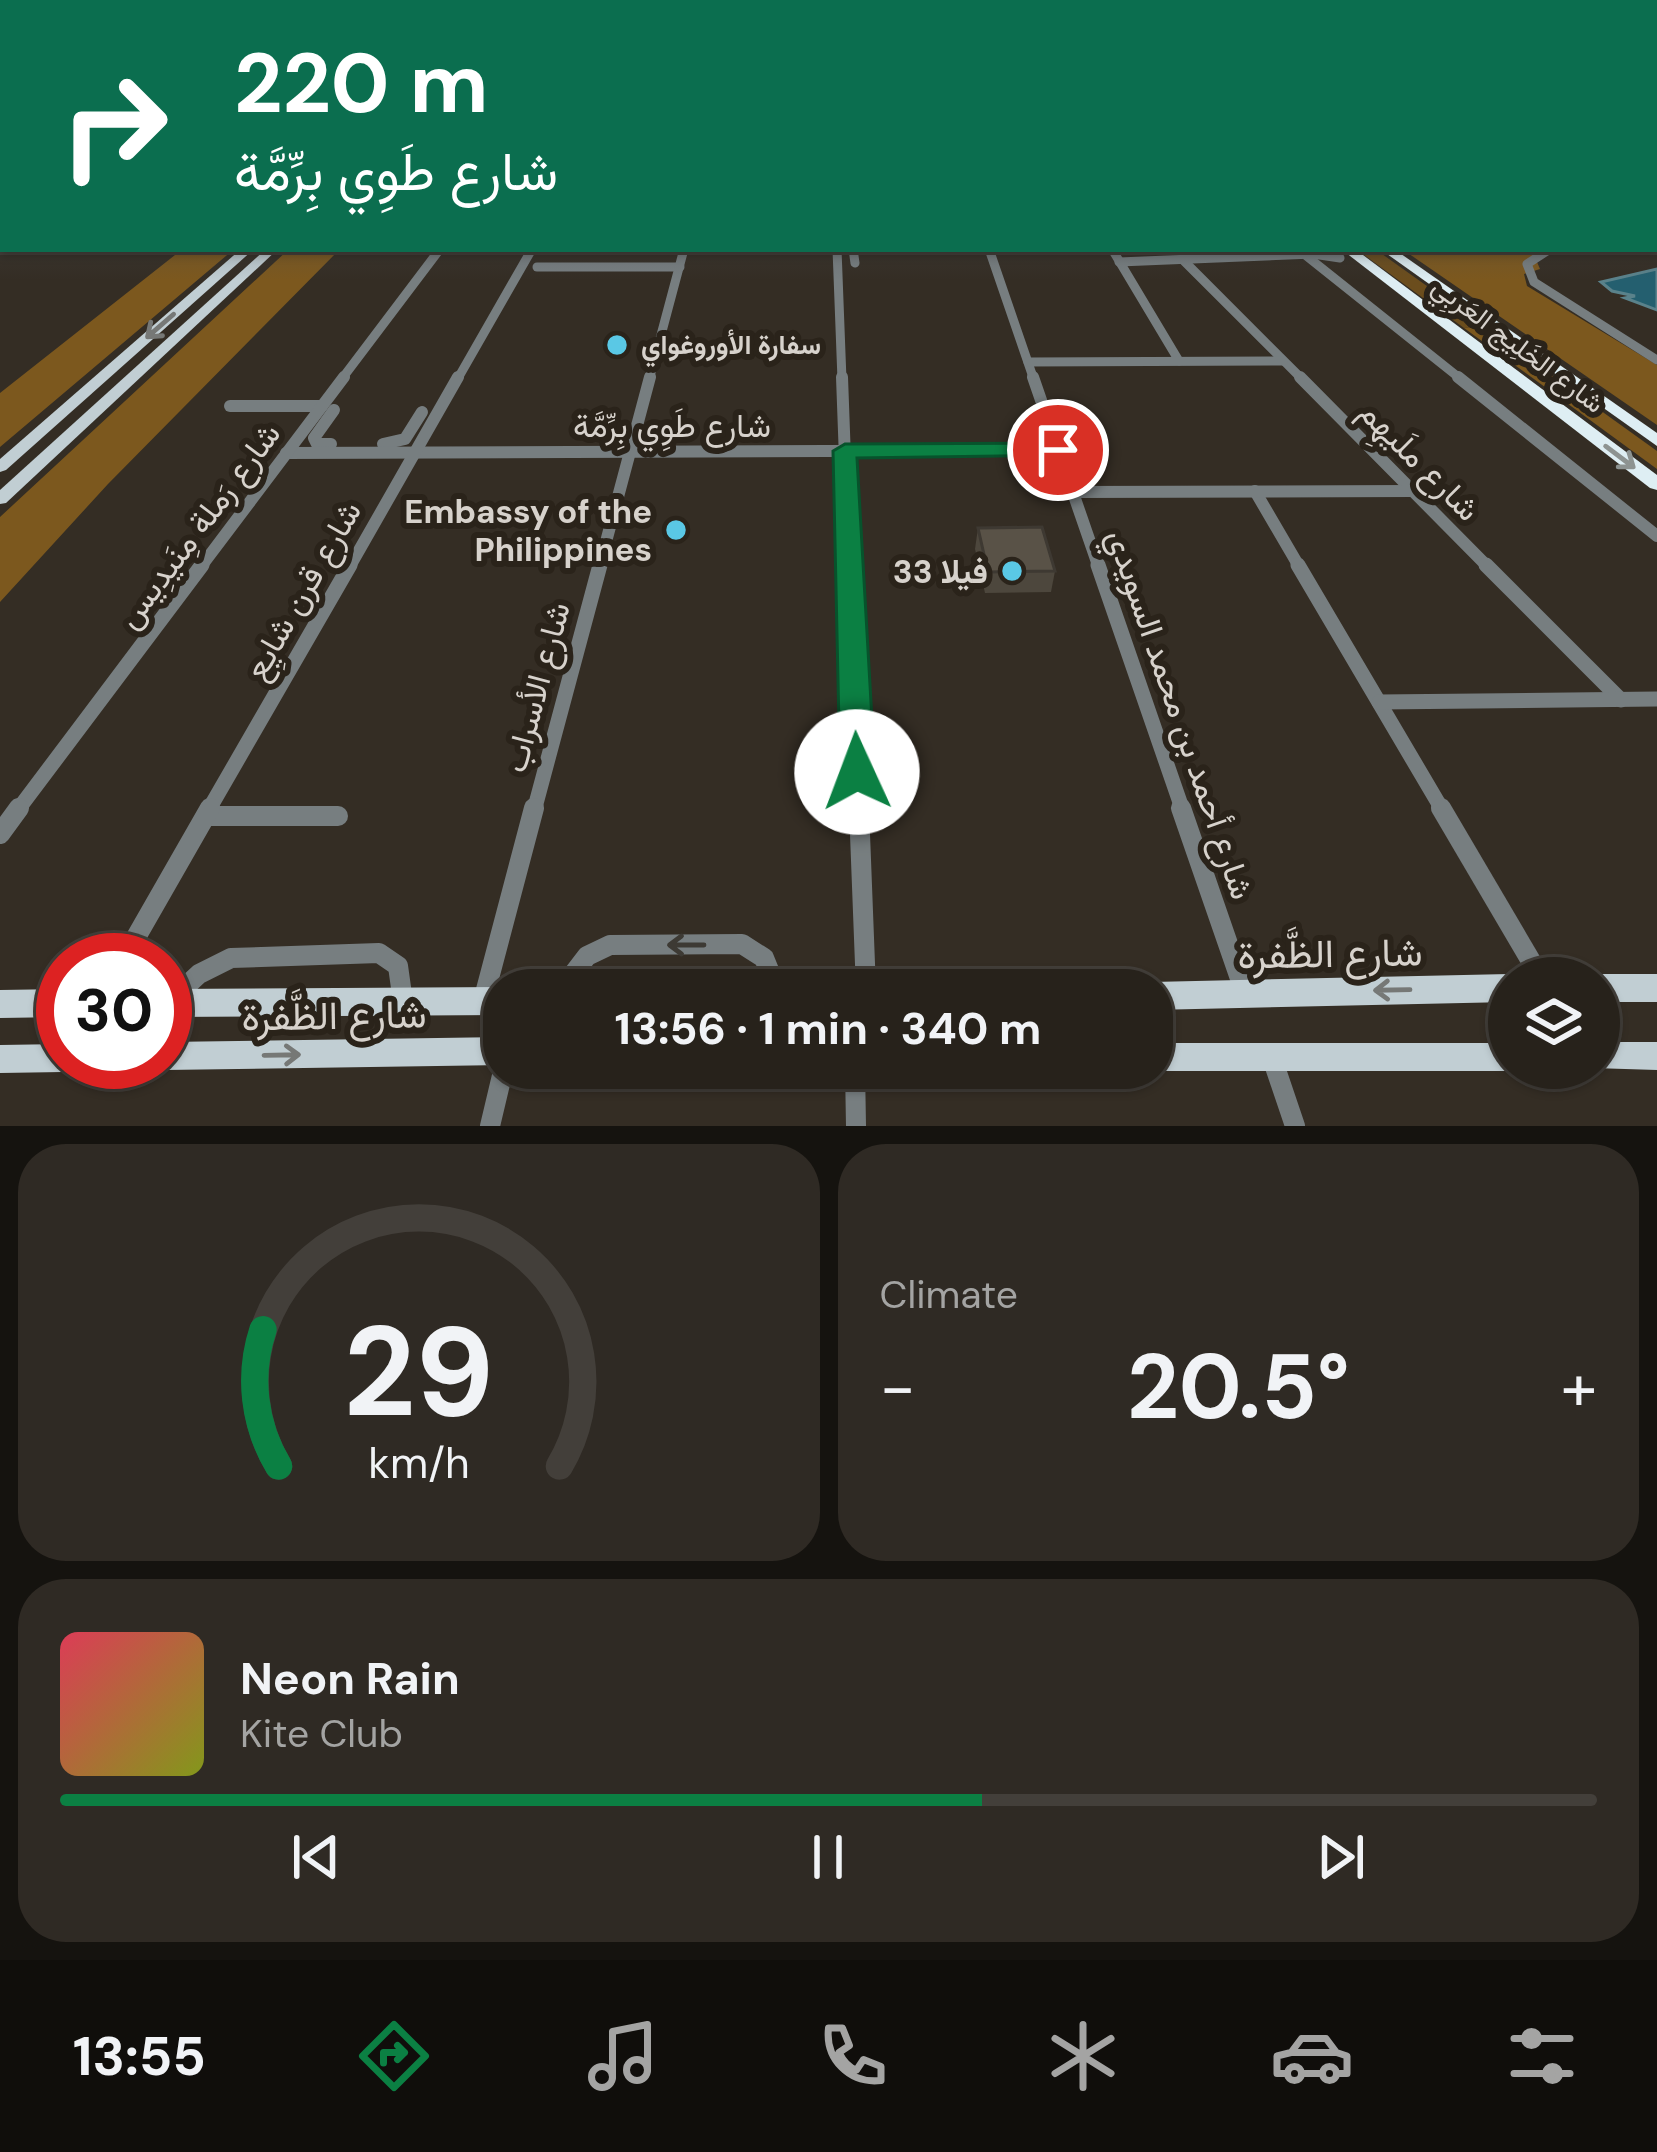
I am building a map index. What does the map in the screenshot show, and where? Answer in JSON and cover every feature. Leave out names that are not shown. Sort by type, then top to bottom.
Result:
[{"type":"highway","name":"شارع الخَلِيج العَربِي","points":[[1326,252],[1516,380],[1657,484]]},
{"type":"highway","name":"شارع الخَلِيج العَربِي","points":[[1390,252],[1657,442]]},
{"type":"main road","points":[[0,466],[243,252]]},
{"type":"main road","points":[[0,499],[271,252]]},
{"type":"main road","name":"شارع الظَّفرة","points":[[1173,996],[1488,988]]},
{"type":"main road","points":[[1620,988],[1657,988]]},
{"type":"main road","name":"شارع الظَّفرة","points":[[192,1003],[483,1001]]},
{"type":"main road","points":[[0,1004],[36,1004]]},
{"type":"main road","name":"شارع الظَّفرة","points":[[192,1056],[483,1052]]},
{"type":"main road","points":[[1173,1057],[1488,1057]]},
{"type":"main road","points":[[0,1059],[36,1058]]},
{"type":"main road","points":[[1620,1059],[1654,1061]]},
{"type":"street","name":"شارع رَملة مِنَيدِيس","points":[[0,834],[286,453],[328,408],[438,252]]},
{"type":"street","name":"شارع قرن شايِع","points":[[139,933],[530,252]]},
{"type":"street","name":"شارع الأسراب","points":[[502,969],[683,252]]},
{"type":"street","points":[[837,252],[865,969]]},
{"type":"street","points":[[853,252],[855,263]]},
{"type":"street","name":"شارع أحمد بن محمد السويدي","points":[[990,252],[1245,994]]},
{"type":"street","points":[[1114,252],[1179,361]]},
{"type":"street","points":[[1119,262],[1326,252],[1657,536]]},
{"type":"street","points":[[1545,252],[1530,261],[1527,272],[1657,361]]},
{"type":"street","name":"شارع ملَيهِم","points":[[1182,259],[1621,700]]},
{"type":"street","points":[[537,267],[680,266]]},
{"type":"street","points":[[1028,362],[1283,361]]},
{"type":"street","points":[[230,406],[328,408],[314,440],[352,448],[402,441],[422,412]]},
{"type":"street","name":"شارع طَوِي بِرِّمَّة","points":[[286,453],[352,448],[415,452],[1058,450]]},
{"type":"street","points":[[1256,491],[1529,957]]},
{"type":"street","points":[[1073,492],[1413,491]]},
{"type":"street","points":[[1379,702],[1657,699]]},
{"type":"street","points":[[206,817],[338,816]]},
{"type":"street","points":[[577,969],[602,947],[742,944],[764,958],[768,969]]},
{"type":"street","points":[[192,980],[231,958],[379,953],[398,966],[403,1002]]},
{"type":"street","points":[[1272,1058],[1295,1126]]},
{"type":"street","points":[[490,1126],[499,1089]]},
{"type":"street","points":[[855,1089],[856,1126]]},
{"type":"shaded area","points":[[172,252],[231,252],[0,447],[0,393],[175,255]]},
{"type":"shaded area","points":[[286,252],[337,252],[108,484],[0,602],[0,517]]},
{"type":"shaded area","points":[[1360,252],[1379,252],[1483,326],[1464,328]]},
{"type":"shaded area","points":[[1406,252],[1536,252],[1540,269],[1524,274],[1527,286],[1657,365],[1657,425]]},
{"type":"shaded area","points":[[1483,326],[1657,451],[1657,469],[1464,328]]},
{"type":"water","points":[[1657,269],[1657,310],[1601,282]]},
{"type":"building","points":[[1042,527],[1055,571],[988,572],[978,528]]},
{"type":"place","name":"سفارة الأوروغواي","points":[[617,345]]},
{"type":"place","name":"Embassy of the Philippines","points":[[676,530]]},
{"type":"place","name":"فيلا 33","points":[[1012,571]]},
{"type":"route","points":[[857,772],[845,451],[1058,450]]}]
